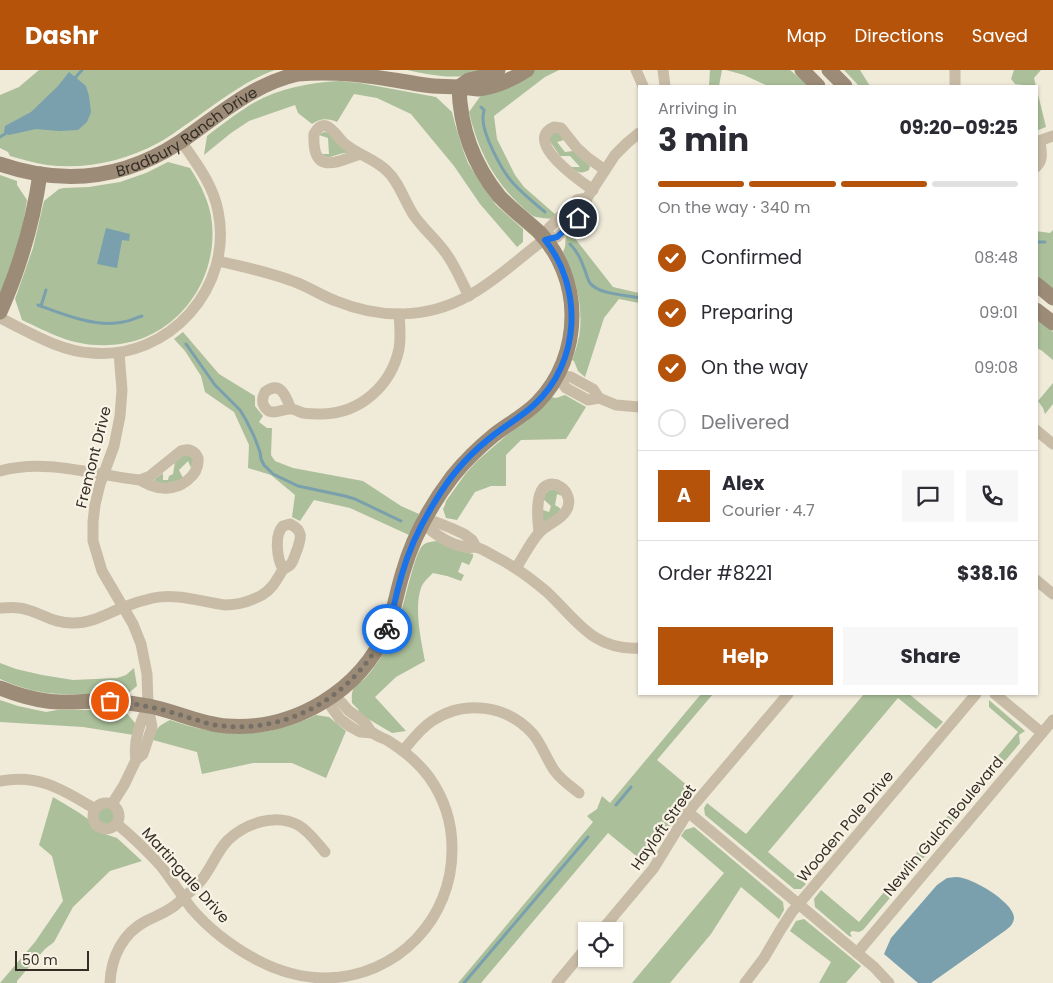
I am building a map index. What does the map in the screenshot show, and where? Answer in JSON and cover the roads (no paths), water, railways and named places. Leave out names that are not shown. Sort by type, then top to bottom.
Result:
[{"type":"street","name":"Bradbury Ranch Drive","points":[[459,87],[469,80],[498,70]]},
{"type":"street","name":"Bradbury Ranch Drive","points":[[0,164],[22,171],[74,177],[108,173],[129,168],[147,161],[181,142],[244,96],[262,86],[297,74],[318,71],[352,71],[437,87],[471,89],[482,88],[501,82],[527,70]]},
{"type":"street","points":[[636,70],[643,85]]},
{"type":"street","points":[[663,70],[665,85]]},
{"type":"street","points":[[802,70],[817,85]]},
{"type":"street","points":[[829,70],[844,85]]},
{"type":"street","points":[[954,70],[955,85]]},
{"type":"street","points":[[0,688],[46,701],[110,701],[148,706],[213,724],[245,726],[283,720],[305,712],[330,698],[361,670],[381,640],[394,608],[408,556],[422,522],[442,490],[463,464],[485,442],[535,405],[548,390],[563,363],[569,343],[571,303],[568,285],[561,266],[540,233],[508,205],[483,172],[468,141],[463,124],[459,87]]},
{"type":"street","points":[[590,194],[552,154],[544,138],[547,131],[554,127],[561,128],[582,152],[605,170]]},
{"type":"street","points":[[218,261],[288,279],[335,301],[378,313],[399,314],[436,309],[469,296],[489,284],[545,240],[549,228],[577,200],[590,194],[620,149],[638,134]]},
{"type":"street","points":[[1038,165],[1042,157],[1038,142],[1053,136]]},
{"type":"street","points":[[0,318],[51,343],[71,350],[99,354],[134,349],[171,332],[182,322],[194,310],[212,279],[218,261],[221,235],[218,209],[213,192],[206,178],[181,142]]},
{"type":"street","points":[[360,154],[376,162],[393,178],[407,205],[420,224],[445,252],[469,296]]},
{"type":"street","points":[[0,312],[24,251],[40,174]]},
{"type":"street","points":[[1038,286],[1053,298]]},
{"type":"street","points":[[1038,312],[1053,323]]},
{"type":"street","points":[[291,409],[313,414],[338,413],[370,397],[387,378],[395,364],[400,339],[399,314]]},
{"type":"street","name":"Fremont Drive","points":[[112,804],[136,760],[143,754],[152,727],[148,706],[147,674],[137,634],[124,607],[102,571],[93,541],[94,514],[98,491],[114,446],[120,416],[122,390],[119,352]]},
{"type":"street","points":[[557,375],[566,388],[588,400],[598,398],[616,405],[638,407]]},
{"type":"street","points":[[1038,432],[1053,444]]},
{"type":"street","points":[[0,471],[22,466],[43,466],[140,480],[166,489],[176,487],[187,481],[198,466],[197,455],[189,449],[181,451],[150,476],[140,480]]},
{"type":"street","points":[[422,522],[436,535],[446,540],[468,548],[476,547],[516,568],[547,592],[590,634],[614,645],[638,648]]},
{"type":"street","points":[[516,568],[539,533]]},
{"type":"street","points":[[0,608],[20,608],[58,621],[71,623],[88,621],[154,598],[175,596],[215,604],[238,604],[269,590],[283,569]]},
{"type":"street","points":[[1038,582],[1053,594]]},
{"type":"street","name":"Hayloft Street","points":[[609,922],[653,869],[688,812],[787,695]]},
{"type":"street","name":"Wooden Pole Drive","points":[[744,983],[764,958],[798,905],[975,695]]},
{"type":"street","points":[[996,695],[1042,733]]},
{"type":"street","name":"Martingale Drive","points":[[117,824],[162,867],[199,916],[226,940],[257,960],[294,974],[335,980],[358,974],[393,958],[422,934],[431,921],[448,884],[452,867],[452,843],[446,810],[429,777],[417,764],[403,751],[373,733],[360,732],[340,719],[332,708],[330,698]]},
{"type":"street","points":[[403,751],[418,732],[439,717],[453,711],[469,708],[493,710],[510,716],[526,727],[539,742],[556,773],[579,793]]},
{"type":"street","name":"Newlin Gulch Boulevard","points":[[857,953],[1053,720]]},
{"type":"street","points":[[0,781],[18,778],[43,782],[63,790],[95,809]]},
{"type":"street","points":[[103,803],[112,804],[115,806],[120,817],[117,824],[106,830],[98,827],[93,817],[95,809],[103,803]]},
{"type":"street","points":[[688,812],[874,967],[889,983]]},
{"type":"street","points":[[110,983],[115,957],[124,940],[137,926],[165,912],[184,898],[200,882],[228,840],[242,830],[257,823],[272,820],[291,822],[306,831],[325,852]]},
{"type":"street","points":[[557,983],[578,958]]},
{"type":"water","points":[[69,72],[86,86],[91,112],[87,122],[78,130],[36,129],[9,135],[4,132],[5,126],[31,112],[58,86]]},
{"type":"water","points":[[106,228],[130,234],[129,241],[122,240],[117,268],[97,264]]},
{"type":"water","points":[[956,877],[980,885],[999,897],[1012,911],[1013,921],[1006,930],[931,983],[918,983],[884,954],[891,938],[937,885],[947,878]]},
{"type":"waterway","points":[[74,79],[82,70]]},
{"type":"waterway","points":[[481,107],[484,110],[483,117],[486,133],[504,170],[517,187],[545,212]]},
{"type":"waterway","points":[[0,137],[8,132]]},
{"type":"waterway","points":[[1038,242],[1045,242]]},
{"type":"waterway","points":[[570,244],[582,261],[589,281],[594,287],[605,292],[638,298]]},
{"type":"waterway","points":[[41,306],[46,290]]},
{"type":"waterway","points":[[38,305],[91,322],[123,322],[142,316]]},
{"type":"waterway","points":[[186,344],[215,385],[240,410],[254,436],[264,465],[273,474],[298,486],[355,499],[401,521]]},
{"type":"waterway","points":[[616,805],[631,787]]},
{"type":"waterway","points":[[464,983],[588,837]]}]
